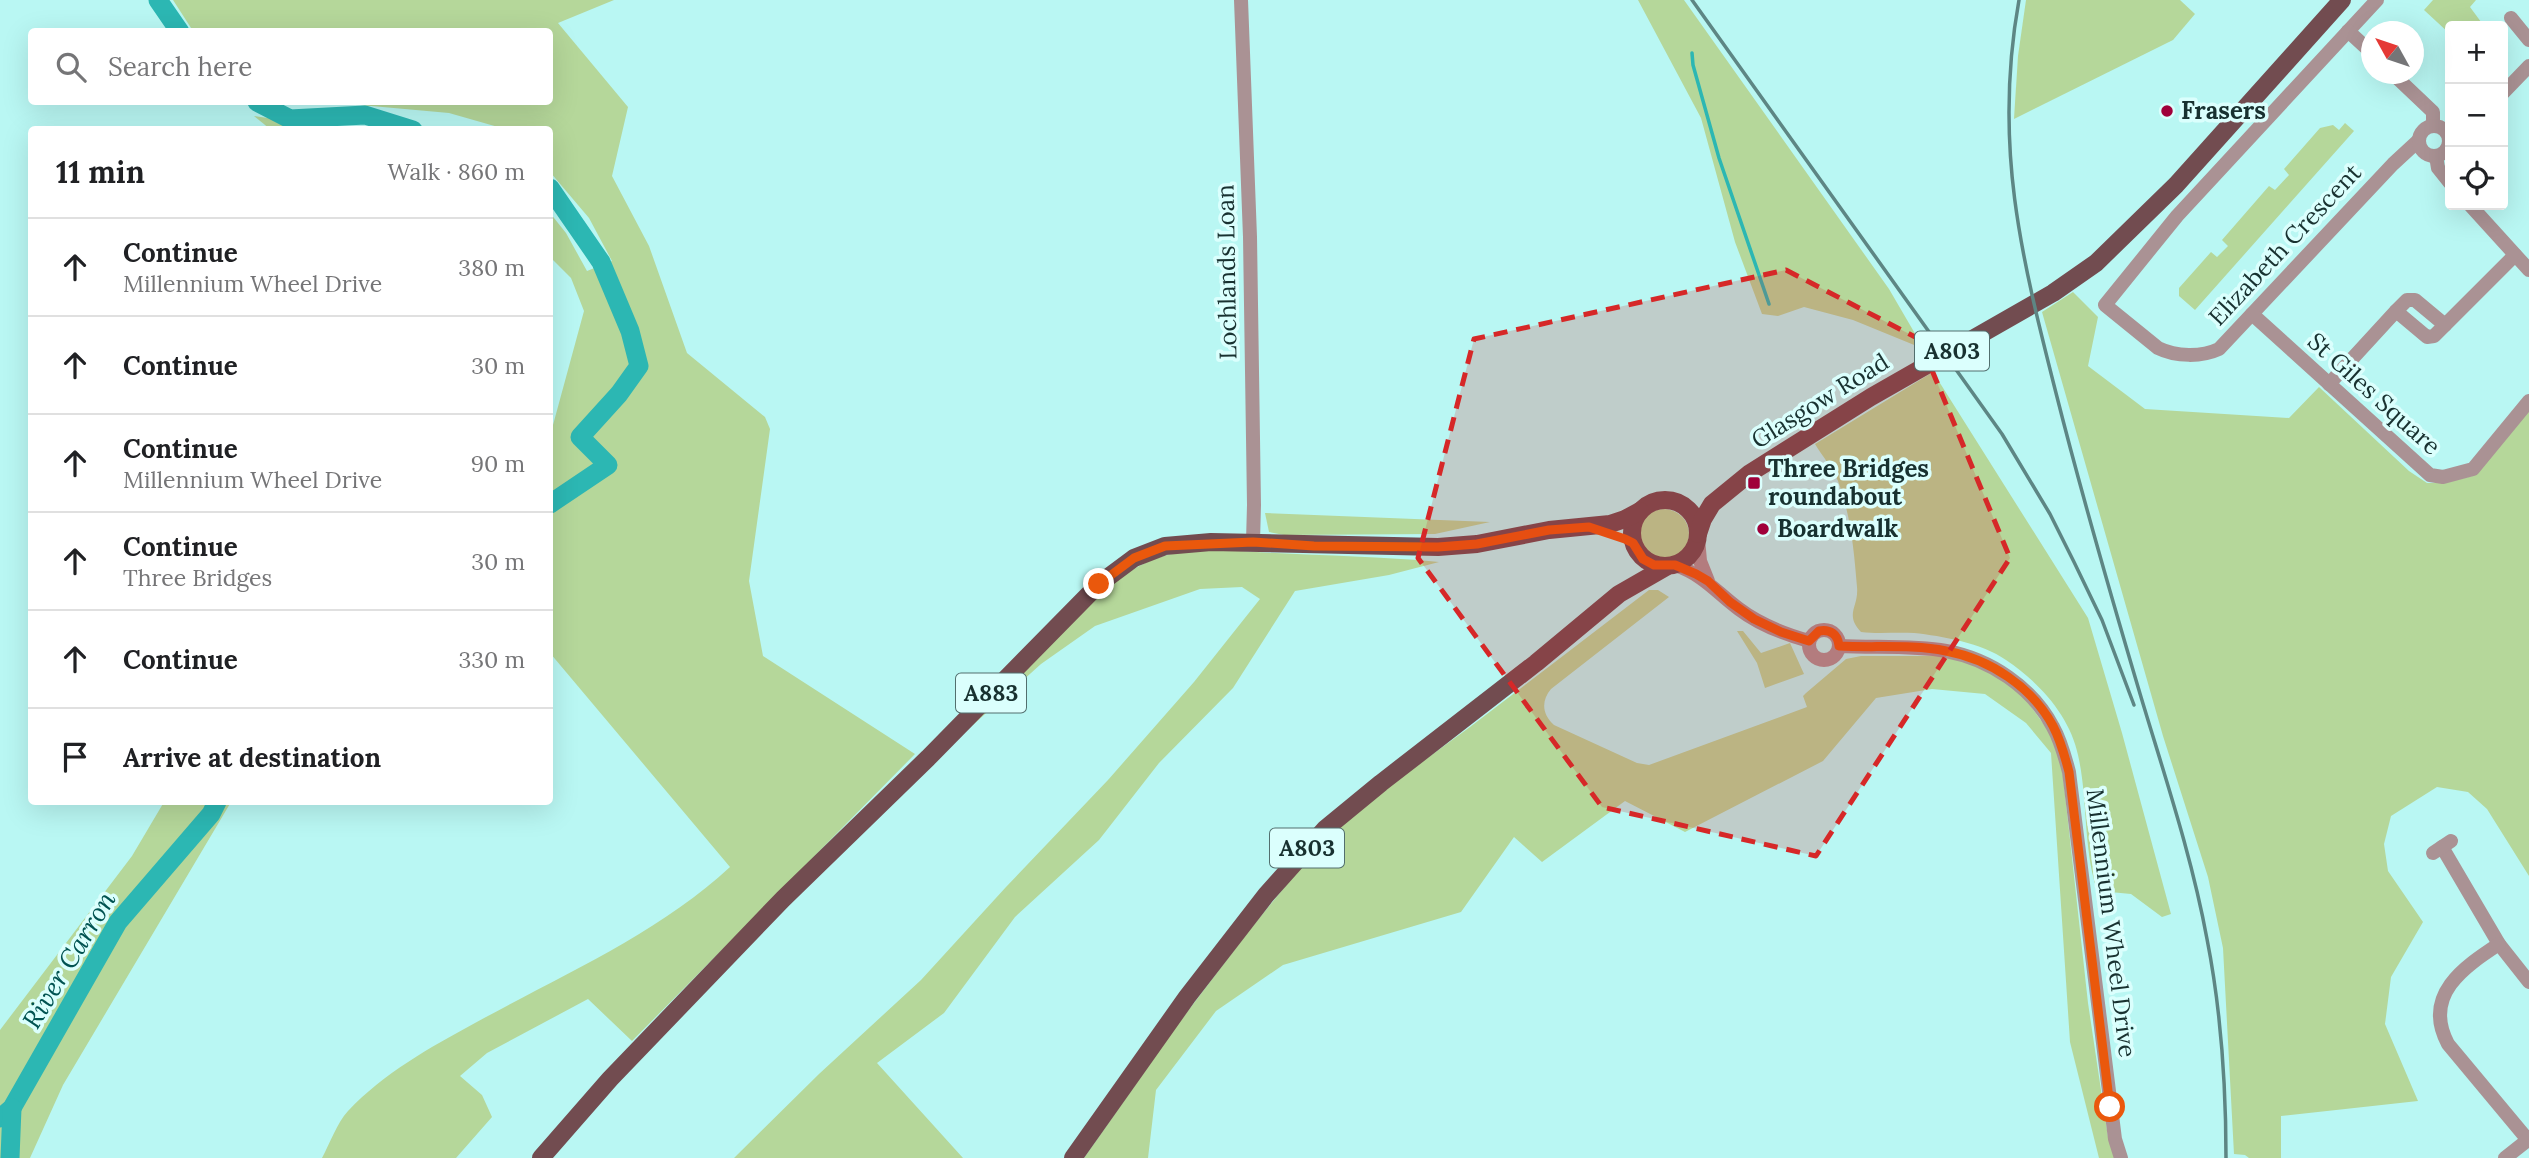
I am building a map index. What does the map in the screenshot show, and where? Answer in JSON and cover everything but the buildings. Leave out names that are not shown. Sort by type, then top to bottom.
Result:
[{"type":"main road","name":"Glasgow Road","points":[[1724,493],[1789,448],[1871,397],[2075,279],[2146,217],[2342,0]]},
{"type":"main road","name":"A803","points":[[1681,504],[1703,502],[1724,493]]},
{"type":"main road","name":"A803","points":[[1698,537],[1707,511],[1724,493]]},
{"type":"main road","points":[[1663,500],[1681,504],[1694,517],[1698,537],[1690,555],[1670,566],[1648,562],[1634,547],[1607,531],[1580,527],[1617,522],[1650,503],[1663,500]]},
{"type":"main road","points":[[1634,547],[1631,529],[1640,511]]},
{"type":"main road","name":"A883","points":[[541,1158],[610,1079],[696,988],[1099,584],[1134,558],[1165,546],[1253,542],[1314,546],[1438,547],[1477,544],[1580,527]]},
{"type":"main road","name":"A803","points":[[1609,602],[1624,582],[1634,547]]},
{"type":"main road","name":"A803","points":[[1073,1158],[1187,997],[1266,895],[1311,843],[1381,783],[1536,663],[1609,602],[1642,579],[1670,566]]},
{"type":"street","name":"Lochlands Loan","points":[[1241,0],[1250,250],[1253,542]]},
{"type":"street","points":[[2235,120],[2252,136],[2377,0]]},
{"type":"street","points":[[2511,18],[2529,40]]},
{"type":"street","points":[[2348,31],[2361,43]]},
{"type":"street","points":[[2508,88],[2529,66]]},
{"type":"street","points":[[2404,84],[2433,112],[2433,126]]},
{"type":"street","points":[[2445,131],[2433,126],[2425,129],[2419,140],[2422,150],[2436,156],[2448,147]]},
{"type":"street","name":"Elizabeth Crescent","points":[[2252,136],[2177,216],[2105,305],[2148,341],[2168,353],[2207,354],[2219,349],[2393,164],[2419,140]]},
{"type":"street","points":[[2436,156],[2438,168],[2445,177]]},
{"type":"street","points":[[2474,210],[2529,270]]},
{"type":"street","points":[[2396,311],[2427,337],[2434,336],[2515,255]]},
{"type":"street","points":[[2329,384],[2407,300],[2415,300],[2445,325]]},
{"type":"street","name":"St Giles Square","points":[[2252,314],[2430,475],[2443,477],[2473,469],[2529,401]]},
{"type":"street","points":[[1698,537],[1700,561],[1708,581]]},
{"type":"street","points":[[1670,566],[1708,581],[1730,602],[1754,619],[1809,641]]},
{"type":"street","points":[[1829,630],[1836,636],[1839,646],[1832,657],[1820,659],[1812,654],[1809,641],[1819,631],[1829,630]]},
{"type":"street","name":"Millennium Wheel Drive","points":[[1839,646],[1944,650],[1966,656],[2009,678],[2028,693],[2053,726],[2069,772],[2115,1139],[2122,1158]]},
{"type":"street","points":[[2442,847],[2499,944],[2529,982]]},
{"type":"street","points":[[2499,944],[2464,967],[2454,978],[2443,1003],[2441,1028],[2448,1044],[2528,1140],[2505,1158]]},
{"type":"highlighted area","points":[[1786,270],[1919,339],[2010,558],[1816,856],[1602,807],[1418,558],[1474,339]]},
{"type":"green space","points":[[173,0],[614,0],[558,23],[628,107],[612,176],[649,246],[687,353],[765,417],[770,429],[749,581],[763,656],[915,754],[632,1041],[588,999],[487,1053],[460,1076],[482,1095],[492,1117],[456,1158],[322,1158],[348,1111],[392,1073],[441,1042],[640,933],[702,891],[730,867],[553,657],[553,425],[584,311],[571,278],[553,260],[553,217],[566,233],[587,271],[612,261],[589,218],[553,176],[553,126],[494,126],[449,113],[360,105],[553,105],[553,28],[191,28]]},
{"type":"green space","points":[[1638,0],[1684,0],[1889,289],[1924,349],[1853,320],[1804,307],[1778,316],[1762,314],[1735,242],[1701,118]]},
{"type":"green space","points":[[2026,0],[2180,0],[2195,14],[2173,40],[2014,119],[2018,56]]},
{"type":"green space","points":[[2433,0],[2476,0],[2470,7],[2480,21],[2445,21],[2445,29],[2424,10]]},
{"type":"green space","points":[[254,116],[323,126],[266,126]]},
{"type":"green space","points":[[2345,123],[2354,131],[2195,310],[2179,296],[2179,288],[2211,252],[2217,257],[2228,246],[2222,240],[2269,186],[2275,190],[2289,175],[2284,169],[2320,128],[2333,125],[2339,130]]},
{"type":"green space","points":[[2073,292],[2098,317],[2088,366],[2145,409],[2289,418],[2319,387],[2409,471],[2427,483],[2445,483],[2472,476],[2529,407],[2529,876],[2487,809],[2468,792],[2437,787],[2391,816],[2384,844],[2388,871],[2423,922],[2391,977],[2385,1024],[2418,1101],[2281,1116],[2281,1158],[2249,1158],[2234,1154],[2223,948],[2208,877],[2163,736],[2042,312]]},
{"type":"green space","points":[[1933,372],[2088,618],[2171,914],[2162,917],[2131,894],[2110,892],[2096,887],[2089,854],[2078,755],[2068,727],[2041,689],[2018,669],[1985,649],[1949,638],[1914,633],[1861,632],[1853,620],[1857,587],[1849,520],[1836,476],[1815,444]]},
{"type":"green space","points":[[1664,509],[1682,516],[1689,534],[1682,552],[1664,559],[1646,552],[1639,534],[1646,516]]},
{"type":"green space","points":[[1265,513],[1490,522],[1435,534],[1284,535],[1269,532]]},
{"type":"green space","points":[[1217,549],[1439,562],[1389,575],[1295,591],[1233,688],[1159,763],[1099,840],[1015,917],[944,1013],[877,1063],[963,1158],[734,1158],[819,1074],[921,980],[1108,780],[1194,682],[1260,599],[1242,587],[1200,589],[1095,626],[1041,664],[955,741],[1106,588],[1158,558],[1170,554]]},
{"type":"green space","points":[[1649,590],[1658,590],[1669,597],[1551,689],[1544,703],[1545,712],[1554,725],[1637,763],[1649,765],[1807,707],[1803,696],[1806,693],[1846,659],[1861,656],[1950,656],[2001,676],[2022,694],[2050,733],[2061,758],[2088,1003],[2108,1137],[2117,1158],[2099,1158],[2070,1042],[2051,753],[2026,723],[1985,694],[1932,689],[1876,698],[1823,761],[1685,832],[1625,801],[1542,862],[1514,837],[1461,912],[1283,965],[1216,1011],[1156,1090],[1148,1158],[1084,1158],[1175,1028],[1323,840],[1360,807]]},
{"type":"green space","points":[[1737,631],[1743,631],[1761,653],[1790,643],[1804,674],[1765,688],[1757,663]]},
{"type":"green space","points":[[162,805],[229,805],[63,1085],[30,1158],[0,1158],[0,1030],[132,856]]},
{"type":"waterway","name":"River Carron","points":[[158,0],[177,28]]},
{"type":"waterway","points":[[1692,53],[1719,158],[1769,304]]},
{"type":"waterway","name":"River Carron","points":[[263,105],[290,119],[365,115],[400,126]]},
{"type":"waterway","name":"River Carron","points":[[553,192],[601,262],[630,331],[639,366],[619,394],[580,437],[608,465],[553,502]]},
{"type":"waterway","name":"River Carron","points":[[0,1118],[12,1108],[118,922],[211,814],[216,805]]},
{"type":"waterway","points":[[10,1158],[12,1108]]},
{"type":"railway","points":[[1692,0],[2002,434],[2050,514],[2074,562],[2102,620],[2134,705]]},
{"type":"railway","points":[[2019,0],[2009,103],[2010,151],[2022,246],[2076,470],[2201,908],[2219,1020],[2224,1075],[2226,1158]]},
{"type":"place","name":"Frasers","points":[[2167,111]]},
{"type":"place","name":"Three Bridges roundabout","points":[[1754,483]]},
{"type":"place","name":"Boardwalk","points":[[1763,529]]},
{"type":"route","points":[[1099,584],[1134,558],[1165,546],[1253,542],[1314,546],[1438,547],[1498,541],[1549,530],[1589,527],[1607,531],[1633,543],[1643,559],[1654,565],[1675,565],[1696,574],[1708,581],[1741,611],[1767,626],[1795,637],[1809,641],[1815,633],[1829,630],[1836,636],[1839,646],[1944,650],[1990,666],[2028,693],[2041,708],[2053,726],[2069,772],[2110,1107]]}]
